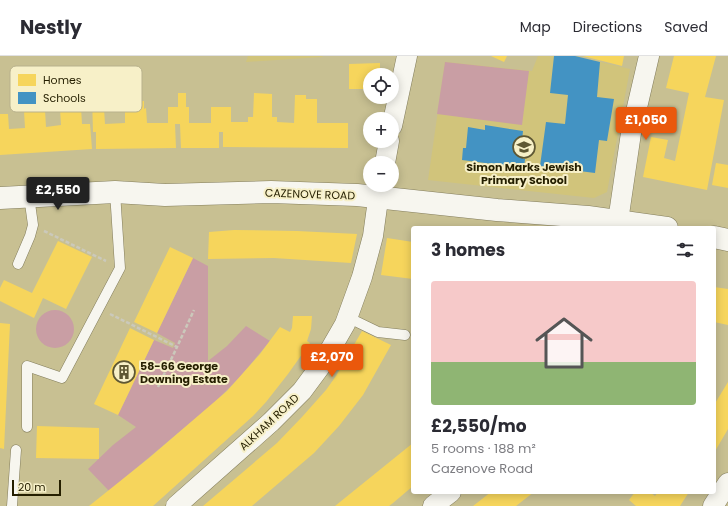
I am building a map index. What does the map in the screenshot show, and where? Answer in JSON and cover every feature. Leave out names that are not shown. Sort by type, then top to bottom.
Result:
[{"type":"street","points":[[395,112],[407,56]]},
{"type":"street","points":[[618,224],[631,133],[649,56]]},
{"type":"street","name":"CAZENOVE ROAD","points":[[0,198],[115,192],[165,195],[363,191]]},
{"type":"street","name":"ALKHAM ROAD","points":[[176,506],[271,422],[302,391],[322,364],[348,317],[362,277],[373,236],[379,192]]},
{"type":"street","name":"CAZENOVE ROAD","points":[[385,192],[497,210],[579,216],[618,224],[642,226]]},
{"type":"street","points":[[716,237],[728,240]]},
{"type":"street","points":[[713,506],[728,483]]},
{"type":"street","points":[[433,506],[448,494]]},
{"type":"lane","points":[[27,427],[27,366],[62,378],[120,268],[115,192]]},
{"type":"lane","points":[[18,264],[33,225],[29,196]]},
{"type":"lane","points":[[348,317],[378,332],[405,335]]},
{"type":"lane","points":[[12,506],[16,450]]},
{"type":"path","points":[[33,225],[120,268]]},
{"type":"path","points":[[99,308],[177,347]]},
{"type":"path","points":[[158,387],[194,310]]},
{"type":"shaded area","points":[[248,56],[323,56],[246,62]]},
{"type":"shaded area","name":"Simon Marks Jewish Primary School","points":[[538,56],[575,56],[630,69],[607,192],[594,198],[428,180],[445,62],[532,71]]},
{"type":"shaded area","points":[[445,62],[529,71],[522,125],[437,114]]},
{"type":"shaded area","points":[[193,258],[208,266],[208,361],[227,346],[246,326],[270,341],[239,378],[215,402],[109,491],[88,469],[113,445],[136,427],[118,415],[154,340],[173,348],[175,343],[157,333]]},
{"type":"shaded area","points":[[55,310],[68,316],[74,329],[68,342],[55,348],[42,342],[36,329],[42,316]]},
{"type":"building: Homes","points":[[491,56],[507,56],[504,62]]},
{"type":"building: Homes","points":[[583,56],[624,56],[622,66]]},
{"type":"building: Homes","points":[[674,56],[716,56],[705,97],[724,100],[707,190],[643,177],[651,137],[668,140],[664,158],[675,161],[689,93],[666,88]]},
{"type":"building: Homes","points":[[380,63],[380,68],[363,68],[363,89],[349,89],[349,64]]},
{"type":"building: Homes","points":[[178,93],[186,93],[186,107],[189,107],[189,123],[211,123],[211,107],[231,107],[231,122],[248,122],[248,117],[253,117],[254,93],[272,94],[272,117],[277,117],[277,122],[294,123],[295,95],[306,95],[306,99],[317,99],[317,123],[348,123],[348,148],[223,147],[223,132],[219,132],[219,148],[181,148],[180,124],[175,124],[176,148],[96,149],[96,132],[93,132],[92,112],[104,112],[105,124],[125,123],[125,112],[142,112],[142,101],[144,101],[147,123],[168,123],[168,107],[178,107]]},
{"type":"building: Homes","points":[[24,112],[45,112],[46,127],[61,125],[60,112],[81,112],[82,124],[90,124],[92,149],[0,155],[0,114],[8,114],[9,129],[25,128]]},
{"type":"building: Homes","points":[[716,163],[728,165],[728,188],[712,185]]},
{"type":"building: Homes","points":[[234,230],[357,234],[351,263],[274,258],[208,259],[209,232]]},
{"type":"building: Homes","points":[[387,238],[411,242],[411,279],[381,275]]},
{"type":"building: Homes","points":[[58,241],[92,257],[66,309],[43,298],[34,318],[0,301],[0,288],[4,280],[32,293]]},
{"type":"building: Homes","points":[[170,247],[193,258],[157,333],[134,322]]},
{"type":"building: Homes","points":[[716,287],[728,289],[728,325],[716,322]]},
{"type":"building: Homes","points":[[293,316],[312,316],[311,329],[307,341],[310,343],[288,374],[253,416],[153,506],[89,506],[149,458],[227,391],[260,354],[280,327],[290,332],[292,328]]},
{"type":"building: Homes","points":[[0,323],[10,324],[4,449],[0,448]]},
{"type":"building: Homes","name":"58-66 George Downing Estate","points":[[130,328],[154,340],[118,415],[94,404]]},
{"type":"building: Homes","points":[[362,331],[391,345],[363,395],[339,426],[314,453],[252,506],[203,506],[277,443],[302,417],[326,390],[336,376]]},
{"type":"building: Homes","points":[[728,382],[728,429],[716,450],[716,402]]},
{"type":"building: Homes","points":[[37,426],[99,428],[99,459],[36,458]]},
{"type":"building: Homes","points":[[411,445],[411,488],[393,503],[389,506],[335,506]]},
{"type":"building: Homes","points":[[488,494],[531,494],[516,506],[473,506]]},
{"type":"building: Homes","points":[[634,494],[652,494],[655,496],[656,494],[688,494],[680,506],[636,506],[629,500]]},
{"type":"building: Schools","points":[[554,56],[575,56],[600,62],[597,97],[614,99],[607,141],[599,140],[595,173],[540,166],[546,122],[565,124],[568,95],[550,93]]},
{"type":"building: Schools","points":[[485,125],[523,131],[522,141],[525,141],[523,159],[525,159],[524,168],[462,160],[463,148],[466,148],[468,127],[485,130]]},
{"type":"place","name":"Simon Marks Jewish Primary School","points":[[524,147]]},
{"type":"place","name":"58-66 George Downing Estate","points":[[124,372]]}]
